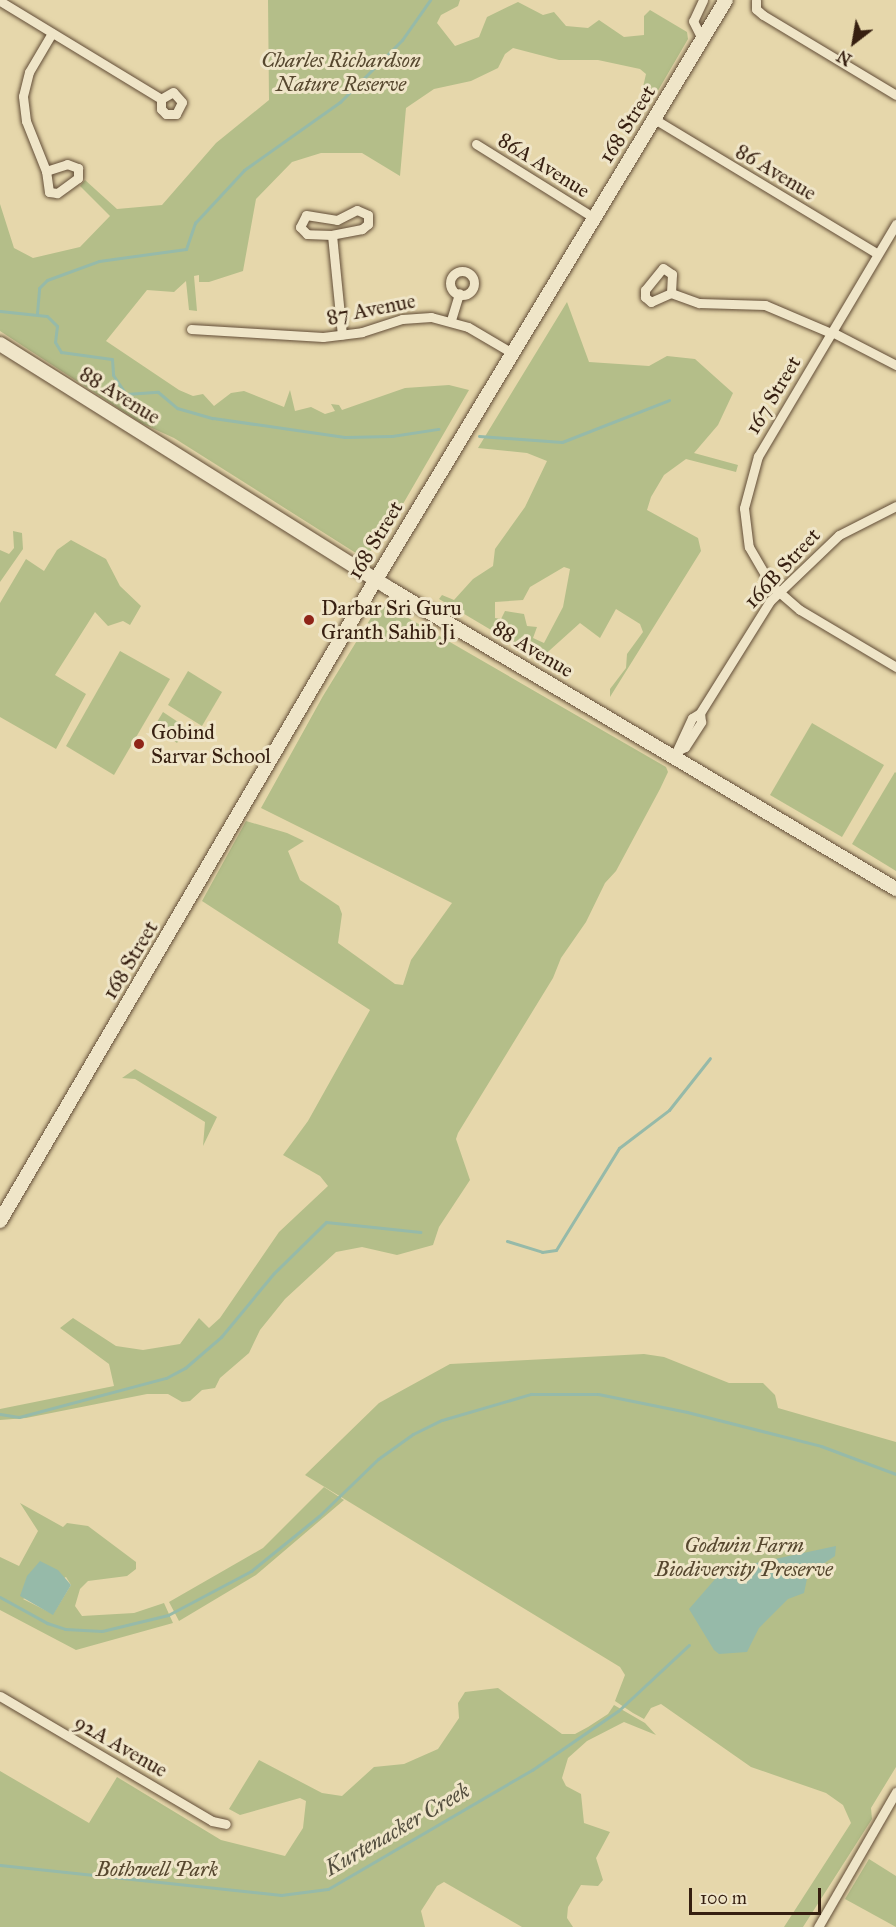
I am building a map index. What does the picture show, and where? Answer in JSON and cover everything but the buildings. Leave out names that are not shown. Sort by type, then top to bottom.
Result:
[{"type":"main road","name":"168 Street","points":[[0,1221],[375,579],[514,354],[593,217],[704,41],[726,0]]},
{"type":"main road","name":"88 Avenue","points":[[0,344],[375,579],[676,750],[896,889]]},
{"type":"street","points":[[703,0],[693,21],[704,41]]},
{"type":"street","points":[[0,1],[160,99]]},
{"type":"street","points":[[756,4],[896,95]]},
{"type":"street","points":[[46,171],[25,116],[23,96],[30,69],[52,33]]},
{"type":"street","name":"86 Avenue","points":[[656,120],[878,254]]},
{"type":"street","name":"86A Avenue","points":[[476,144],[593,217]]},
{"type":"street","points":[[359,210],[367,213],[369,222],[364,229],[332,235],[305,233],[301,220],[309,215],[322,220],[342,219],[359,210]]},
{"type":"street","name":"167 Street","points":[[896,224],[758,456],[746,490],[748,542],[759,569],[778,593],[800,610],[896,667]]},
{"type":"street","points":[[332,235],[342,335]]},
{"type":"street","points":[[451,321],[459,293]]},
{"type":"street","points":[[671,293],[699,303],[765,304],[832,332],[896,365]]},
{"type":"street","name":"87 Avenue","points":[[191,329],[303,338],[342,335],[413,317],[451,321],[514,354]]},
{"type":"street","name":"166B Street","points":[[676,750],[692,718],[700,713],[752,626],[778,593],[839,534],[896,506]]},
{"type":"street","name":"92A Avenue","points":[[0,1696],[212,1821],[226,1824]]},
{"type":"street","points":[[818,1927],[896,1792]]},
{"type":"green space","name":"Charles Richardson Nature Reserve","points":[[268,0],[460,0],[458,6],[441,15],[437,23],[455,46],[479,37],[487,17],[518,2],[543,15],[554,12],[566,26],[588,28],[599,20],[624,37],[644,35],[644,16],[650,10],[687,32],[688,39],[649,106],[640,100],[646,74],[640,69],[598,60],[559,60],[513,48],[505,54],[498,68],[471,81],[434,89],[406,108],[400,176],[362,153],[321,153],[292,162],[256,199],[243,271],[209,282],[199,282],[199,275],[194,276],[197,311],[189,310],[186,281],[174,292],[147,290],[106,341],[179,390],[193,396],[203,394],[214,406],[231,393],[244,391],[284,407],[290,390],[295,411],[311,407],[325,414],[335,411],[331,404],[339,405],[342,410],[405,388],[449,385],[469,390],[385,535],[367,555],[359,555],[174,438],[141,423],[0,331],[0,204],[14,248],[33,258],[80,247],[110,216],[80,186],[85,180],[117,209],[162,205],[216,143],[269,100]]},
{"type":"green space","points":[[567,302],[589,362],[649,366],[667,356],[695,359],[733,393],[718,425],[694,453],[738,465],[736,472],[686,459],[664,475],[651,497],[647,510],[698,538],[701,551],[610,697],[610,689],[626,668],[627,654],[643,632],[640,624],[616,609],[600,638],[580,623],[540,659],[439,599],[442,595],[454,600],[473,579],[493,566],[495,549],[525,507],[547,461],[527,453],[478,448]],"holes":[[[564,567],[570,569],[563,607],[544,643],[533,638],[537,627],[527,626],[524,614],[505,611],[501,619],[495,618],[495,602],[523,600],[530,587]]]},
{"type":"green space","points":[[13,531],[22,533],[23,549],[0,582],[0,550],[9,554],[14,548]]},
{"type":"green space","points":[[71,540],[106,559],[120,586],[141,606],[130,625],[123,621],[108,626],[95,612],[55,675],[86,694],[56,749],[0,717],[0,603],[26,559],[44,571],[57,550]]},
{"type":"green space","points":[[384,604],[666,767],[668,772],[660,789],[616,871],[605,883],[586,922],[561,958],[553,978],[458,1133],[456,1139],[470,1180],[439,1227],[433,1245],[397,1255],[362,1247],[336,1252],[285,1299],[260,1330],[249,1353],[220,1378],[215,1388],[202,1390],[190,1401],[182,1402],[168,1394],[147,1394],[26,1418],[0,1420],[0,1409],[114,1386],[109,1364],[60,1328],[73,1318],[116,1346],[143,1350],[180,1344],[199,1318],[209,1328],[220,1318],[279,1232],[328,1186],[320,1176],[283,1155],[308,1121],[370,1010],[202,901],[246,821],[287,833],[304,841],[288,851],[300,880],[339,906],[342,914],[338,943],[395,984],[403,985],[411,960],[452,903],[261,808],[323,696],[377,608]]},
{"type":"green space","points":[[120,651],[170,679],[114,775],[66,746]]},
{"type":"green space","points":[[188,671],[222,692],[202,726],[168,705]]},
{"type":"green space","points":[[163,712],[187,728],[177,743],[154,727]]},
{"type":"green space","points":[[812,723],[884,765],[842,837],[770,795]]},
{"type":"green space","points":[[896,773],[896,871],[852,844]]},
{"type":"green space","points":[[135,1069],[217,1117],[203,1146],[205,1122],[135,1079],[122,1078]]},
{"type":"green space","name":"Godwin Farm Biodiversity Preserve","points":[[644,1354],[664,1357],[729,1383],[763,1383],[775,1395],[778,1408],[896,1442],[896,1767],[871,1808],[872,1819],[803,1927],[784,1927],[851,1823],[843,1805],[826,1793],[751,1767],[661,1704],[651,1708],[644,1719],[633,1713],[615,1701],[625,1675],[620,1667],[305,1475],[379,1403],[450,1364]]},
{"type":"green space","points":[[324,1487],[344,1500],[256,1575],[179,1621],[169,1602],[263,1548]]},
{"type":"green space","points":[[20,1503],[63,1527],[67,1523],[88,1526],[136,1562],[136,1569],[127,1576],[88,1581],[80,1589],[75,1606],[82,1616],[134,1613],[164,1603],[173,1623],[76,1650],[0,1610],[0,1557],[19,1566],[38,1531]],"holes":[[[66,1577],[71,1585],[53,1614],[23,1599]]]},
{"type":"green space","name":"Bothwell Park","points":[[498,1688],[562,1734],[575,1734],[588,1727],[608,1714],[614,1705],[645,1723],[656,1735],[624,1722],[587,1741],[568,1758],[562,1778],[566,1786],[581,1794],[584,1823],[610,1832],[596,1858],[603,1880],[598,1886],[581,1885],[568,1907],[567,1918],[573,1927],[522,1927],[444,1882],[437,1886],[421,1911],[425,1927],[0,1927],[0,1771],[89,1823],[117,1777],[221,1840],[285,1856],[303,1828],[306,1801],[300,1798],[240,1815],[229,1809],[259,1760],[322,1793],[342,1796],[374,1767],[404,1764],[438,1749],[459,1718],[458,1703],[465,1692]]},
{"type":"green space","points":[[869,1859],[896,1876],[896,1927],[845,1899]]},
{"type":"shaded area","points":[[836,1546],[835,1556],[808,1574],[804,1593],[788,1599],[759,1628],[747,1652],[719,1654],[714,1650],[689,1609],[723,1570]]},
{"type":"shaded area","points":[[40,1561],[58,1570],[71,1585],[53,1615],[20,1596],[27,1576]]},
{"type":"waterway","points":[[37,313],[39,288],[47,280],[99,261],[186,249],[195,223],[244,170],[340,102],[402,40],[430,0]]},
{"type":"waterway","points":[[0,311],[47,316],[57,326],[55,342],[61,352],[112,359],[113,375],[126,394],[158,392],[177,408],[213,418],[345,437],[392,436],[438,429]]},
{"type":"waterway","points":[[479,436],[562,442],[669,400]]},
{"type":"waterway","points":[[507,1241],[542,1252],[556,1250],[619,1148],[669,1110],[710,1058]]},
{"type":"waterway","points":[[0,1414],[19,1417],[166,1378],[185,1368],[221,1337],[274,1273],[326,1222],[420,1232]]},
{"type":"waterway","points":[[0,1597],[47,1623],[65,1629],[102,1631],[168,1615],[251,1571],[319,1516],[378,1459],[413,1434],[442,1420],[531,1394],[598,1394],[687,1412],[821,1446],[896,1474]]},
{"type":"waterway","name":"Kurtenacker Creek","points":[[0,1865],[281,1895],[328,1889],[532,1770],[618,1711],[689,1645]]},
{"type":"place","name":"Darbar Sri Guru Granth Sahib Ji","points":[[309,620]]},
{"type":"place","name":"Gobind Sarvar School","points":[[139,744]]}]
